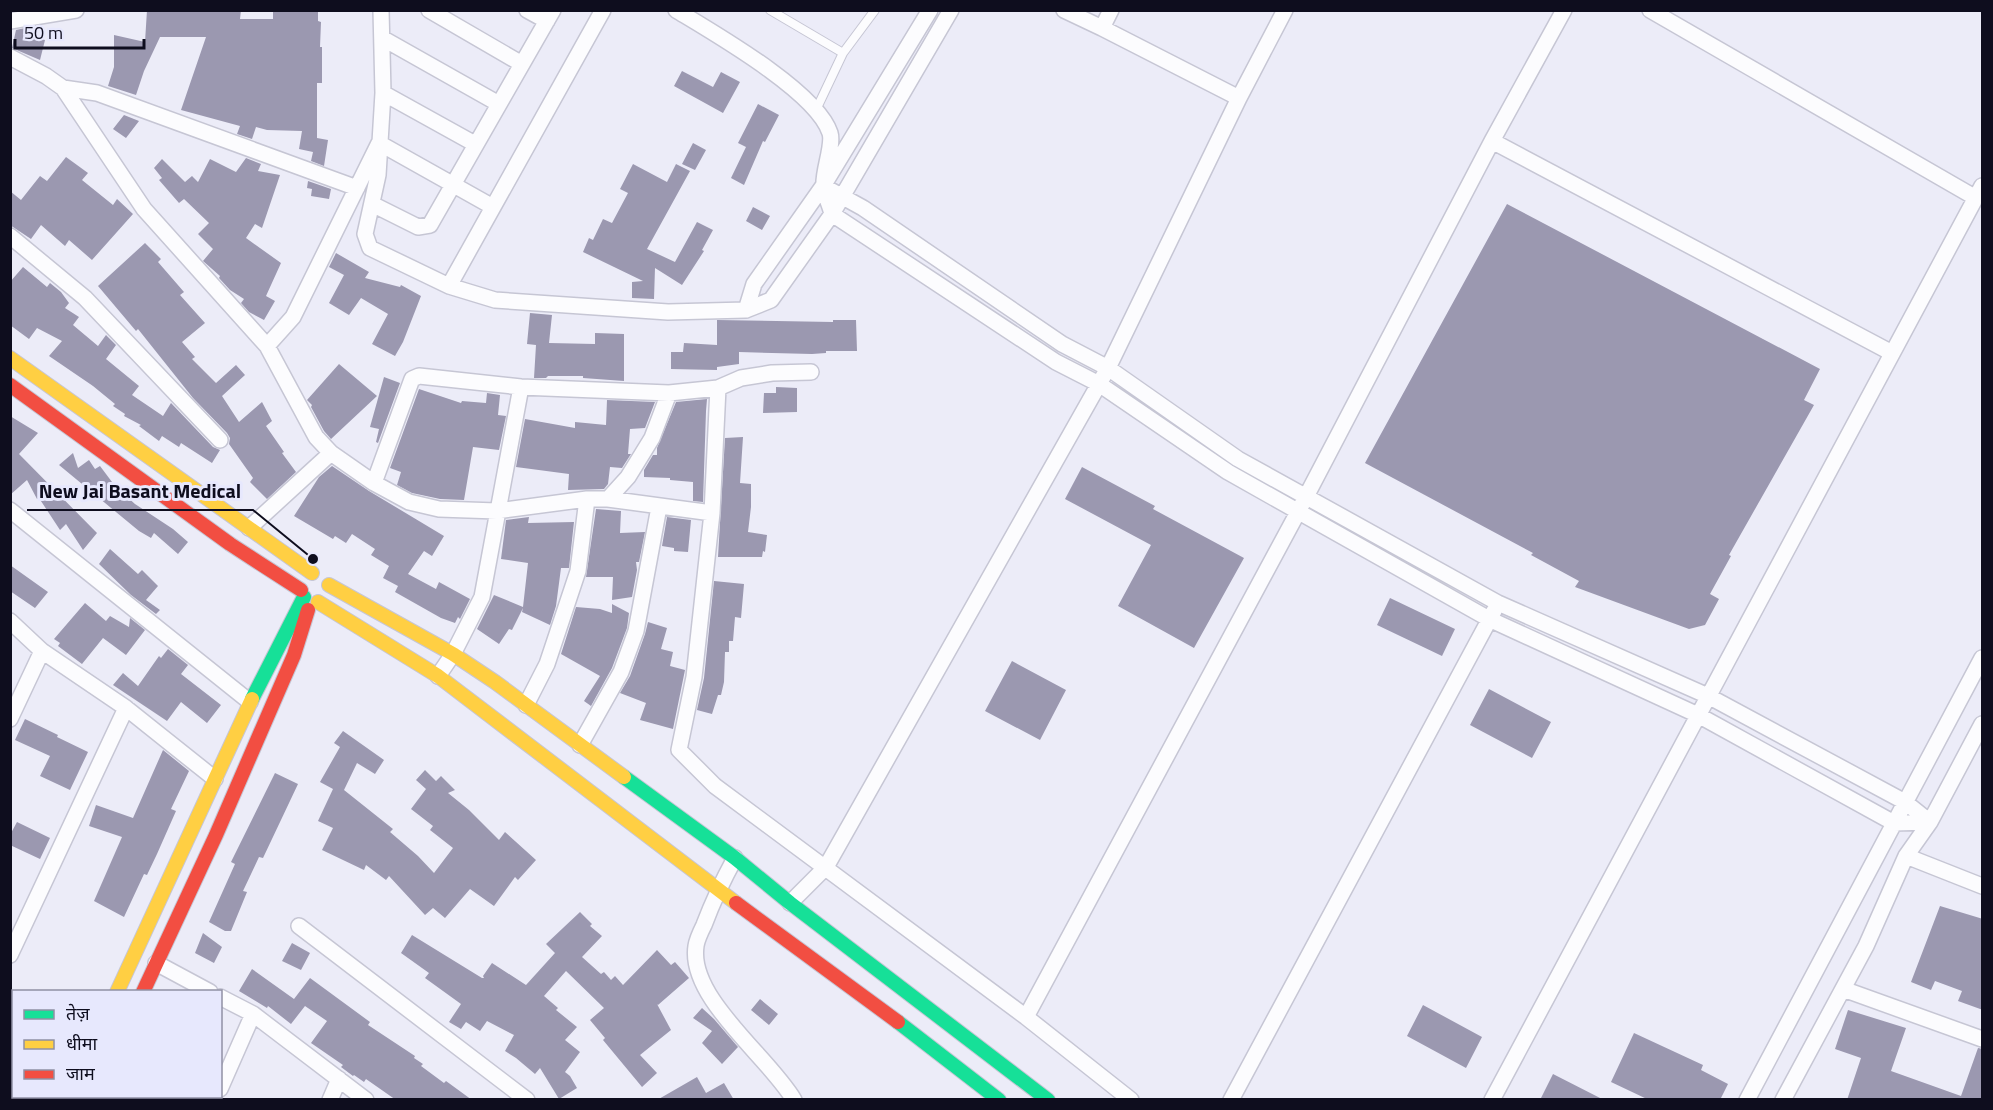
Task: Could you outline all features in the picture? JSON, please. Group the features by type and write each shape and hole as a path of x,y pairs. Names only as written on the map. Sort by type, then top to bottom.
{"main road":[{"path":"10,358 312,573 326,578 329,592 324,598 308,598"},
{"path":"10,385 308,598 438,676 999,1100"},
{"path":"144,990 216,835 289,666 308,598 301,583 306,576 312,573"},
{"path":"329,585 453,654 526,705 735,858 790,903 1048,1100"},
{"path":"118,990 250,702 308,598"}],"street":[{"path":"10,21 76,10"},
{"path":"381,10 383,93 378,175 365,234 370,248 449,286 495,300 668,312 746,309 771,300 832,214 951,10"},
{"path":"429,10 522,64"},
{"path":"372,204 418,227 430,225 550,16 527,10"},
{"path":"449,286 603,10"},
{"path":"676,10 725,39 793,87 816,110 831,134 823,186 832,214 1056,362 1099,384 1228,472 1489,620 1698,715 1894,823 1930,822"},
{"path":"746,309 754,284 823,186 930,10"},
{"path":"1064,10 1239,98"},
{"path":"1102,28 1111,10"},
{"path":"790,903 826,867 1108,368 1239,98 1285,10"},
{"path":"1026,1017 1298,512 1492,141 1564,10"},
{"path":"1492,1100 1979,192 1650,10"},
{"path":"382,38 498,104"},
{"path":"10,57 63,88 144,209 267,346 316,437 331,453 374,483 409,502 439,509 497,511 587,499 712,513"},
{"path":"63,88 97,93 357,188"},
{"path":"383,93 475,144"},
{"path":"1492,141 1892,353"},
{"path":"379,143 493,207"},
{"path":"267,346 293,317 379,143"},
{"path":"823,186 843,196 1062,344 1108,368 1238,459 1498,603 1708,696 1905,802 1930,822"},
{"path":"10,237 85,298 220,440"},
{"path":"374,483 412,379 419,376 521,387 669,393 718,388 741,378 772,373 811,372"},
{"path":"438,676 453,654 482,597 521,387"},
{"path":"718,388 712,513 694,677 679,750 715,786 1026,1017 1131,1100"},
{"path":"608,500 628,477 652,438 669,393"},
{"path":"249,528 331,453"},
{"path":"526,705 547,664 573,590 578,571 587,499"},
{"path":"580,745 621,672 636,631 658,507"},
{"path":"10,510 250,702"},
{"path":"1231,1100 1498,603"},
{"path":"10,621 42,651 126,708 214,779"},
{"path":"10,719 42,651"},
{"path":"1747,1100 1983,658"},
{"path":"10,955 126,708"},
{"path":"1782,1100 1866,946 1906,856 1930,822 1983,724"},
{"path":"1906,856 1983,886"},
{"path":"735,858 717,889 695,947 698,968 703,985 724,1016 755,1050 794,1100"},
{"path":"299,926 527,1100"},
{"path":"156,963 206,990"},
{"path":"1843,989 1983,1039"},
{"path":"222,998 253,1014 366,1100"},
{"path":"222,1084 253,1014"},
{"path":"330,1100 339,1079"}],"lane":[{"path":"770,10 843,53"},
{"path":"816,110 843,53 875,10"}],"building":[{"path":"147,10 241,10 240,19 273,19 273,10 318,10 318,21 321,22 322,83 317,83 317,138 328,140 324,166 311,161 313,152 299,149 302,131 267,130 256,127 252,139 237,134 240,126 181,110 206,37 160,37 136,95 108,86 114,67 114,35 145,42"},
{"path":"25,28 26,35 45,40 40,60 12,48 16,30"},
{"path":"682,71 713,87 721,72 740,82 723,113 674,86"},
{"path":"758,104 779,115 765,142 763,141 744,185 731,178 746,147 738,143"},
{"path":"124,115 139,121 126,138 113,129"},
{"path":"693,143 706,150 695,170 682,164"},
{"path":"66,157 88,173 82,180 113,205 117,199 133,214 92,260 69,240 65,246 41,225 31,239 10,225 10,191 21,200 40,176 47,181"},
{"path":"246,158 261,164 258,171 280,175 262,228 255,224 246,238 281,263 266,296 275,301 264,320 249,312 241,303 244,299 230,290 219,278 220,276 203,261 213,249 198,234 209,223 184,199 179,203 159,180 162,178 154,168 162,159 185,182 192,176 198,182 210,159 236,172"},
{"path":"633,164 667,182 676,164 690,171 647,249 675,262 697,222 713,230 702,250 704,251 682,285 655,268 654,299 632,298 632,282 643,281 583,252 589,238 593,240 603,219 612,223 628,193 620,189"},
{"path":"308,181 331,189 329,199 311,196 312,189 307,188"},
{"path":"1507,204 1820,369 1804,400 1814,405 1729,555 1731,556 1710,594 1719,599 1705,625 1689,629 1575,587 1579,581 1531,555 1533,553 1365,463"},
{"path":"753,207 770,216 762,230 746,221"},
{"path":"145,243 161,259 158,262 184,292 180,295 205,323 182,342 195,357 192,359 216,383 236,365 245,375 222,396 239,422 262,402 272,421 266,426 296,472 267,499 250,482 253,478 229,444 230,438 227,433 193,398 138,329 136,331 98,286"},
{"path":"336,253 369,272 365,278 400,287 401,285 421,296 395,356 372,344 388,314 361,298 349,315 329,303 344,275 329,267"},
{"path":"23,267 47,287 50,283 61,292 69,303 65,308 79,317 73,325 98,346 106,335 116,345 106,359 139,386 132,395 163,416 171,403 213,447 220,450 212,463 181,443 179,447 162,436 159,441 139,426 141,425 124,416 125,414 113,406 115,404 93,386 49,356 62,341 37,328 29,339 10,325 10,282"},
{"path":"530,313 552,315 549,343 595,344 595,333 624,334 624,381 583,378 583,376 534,378 536,345 527,344"},
{"path":"717,320 833,322 833,320 856,320 857,351 826,351 826,353 812,354 739,352 739,364 717,367 717,370 671,369 671,352 683,352 684,343 717,345"},
{"path":"339,364 377,396 331,439 307,400"},
{"path":"384,377 400,383 378,443 376,442 379,429 370,427"},
{"path":"776,387 797,388 797,412 763,413 764,393 776,393"},
{"path":"419,389 461,403 462,401 486,403 487,393 500,395 498,415 506,416 499,450 473,447 464,500 440,499 412,493 397,485 401,472 390,468"},
{"path":"707,399 703,502 693,501 693,482 644,477 644,470 653,455 657,455 657,448 676,402"},
{"path":"607,400 655,402 645,428 630,429 628,454 631,454 622,468 610,467 608,484 604,489 568,490 569,474 516,467 525,419 575,428 575,422 606,425"},
{"path":"10,416 38,433 19,454 97,533 83,550 66,524 60,530 39,498 37,499 27,480 10,495"},
{"path":"743,437 740,483 751,484 748,532 767,535 765,552 763,551 762,557 718,557 725,438"},
{"path":"73,453 78,468 89,460 95,469 100,466 115,486 135,504 173,529 188,542 178,554 154,533 151,538 139,531 59,465"},
{"path":"332,466 444,536 432,556 424,551 408,574 436,589 439,582 470,599 460,619 458,617 455,623 441,618 395,592 398,586 383,578 389,566 371,555 375,549 352,534 346,543 335,536 333,539 294,516 319,477"},
{"path":"1082,467 1155,506 1153,509 1244,558 1194,648 1118,606 1151,545 1065,499"},
{"path":"596,509 621,511 620,533 645,532 639,562 636,562 637,570 632,597 612,600 613,577 586,577"},
{"path":"529,517 528,523 574,522 569,568 561,568 556,606 550,625 522,612 523,608 512,630 509,629 499,644 477,629 494,595 523,607 528,563 501,559 506,520"},
{"path":"667,517 691,520 688,552 674,551 674,548 662,546"},
{"path":"110,549 138,574 142,570 158,586 146,600 160,610 156,614 131,595 99,564"},
{"path":"10,565 48,592 35,608 10,591"},
{"path":"714,581 744,584 741,618 735,617 733,641 729,641 729,652 725,652 721,695 718,695 712,714 697,710 704,678"},
{"path":"1390,598 1455,629 1442,656 1377,625"},
{"path":"85,603 106,621 110,616 129,627 130,618 145,630 126,655 103,638 82,664 58,646 60,643 54,639"},
{"path":"612,604 629,613 627,628 612,668 591,706 584,701 600,676 561,654 576,607 600,609 612,613"},
{"path":"648,622 667,628 661,649 673,652 670,666 685,670 673,729 640,720 646,703 620,693 630,676"},
{"path":"168,649 188,665 181,674 221,705 207,723 181,702 167,721 113,685 123,673 138,686 159,656 161,658"},
{"path":"1012,661 1066,690 1040,740 985,711"},
{"path":"1489,689 1551,722 1532,758 1470,725"},
{"path":"25,719 88,752 70,790 40,776 50,756 15,740"},
{"path":"343,731 384,760 375,774 357,763 344,790 393,829 390,832 434,873 453,848 430,830 433,826 411,809 426,789 416,780 425,770 436,781 441,776 455,790 448,793 499,840 505,832 536,860 518,880 515,877 494,906 470,889 445,918 433,908 425,915 389,876 386,880 366,865 364,870 322,850 333,828 318,821 333,789 320,782 340,747 334,743"},
{"path":"163,750 189,771 171,809 176,811 157,854 147,875 144,874 124,917 94,901 122,837 89,826 96,805 133,818"},
{"path":"275,773 298,784 263,858 259,857 243,891 247,892 231,931 225,931 209,922 235,864 231,862"},
{"path":"17,822 50,838 40,859 10,845 10,835"},
{"path":"1940,906 1983,919 1983,1010 1958,1001 1962,991 1935,981 1931,990 1911,982"},
{"path":"580,912 592,924 590,926 602,936 582,957 601,974 604,972 611,980 615,976 623,985 657,950 671,965 675,962 689,978 657,1004 671,1030 640,1055 657,1073 642,1087 603,1040 605,1038 590,1020 604,1008 566,971 544,996 558,1008 556,1010 577,1027 565,1040 580,1052 565,1072 577,1088 559,1099 540,1068 535,1074 505,1051 514,1035 487,1021 480,1031 466,1022 461,1029 449,1022 461,1004 425,978 429,973 401,953 412,935 482,978 492,963 526,985 555,953 546,944"},
{"path":"203,933 222,947 214,963 195,953"},
{"path":"292,943 310,953 301,970 282,961"},
{"path":"252,969 294,999 310,978 370,1022 368,1025 415,1056 414,1058 423,1064 421,1066 472,1100 396,1100 366,1079 364,1082 353,1076 341,1067 343,1065 311,1043 327,1021 305,1006 291,1024 268,1006 267,1008 239,991"},
{"path":"760,999 778,1014 769,1025 751,1010"},
{"path":"1423,1005 1482,1037 1466,1068 1407,1036"},
{"path":"702,1008 738,1047 722,1064 702,1043 712,1031 693,1018"},
{"path":"1848,1010 1906,1028 1891,1071 1961,1096 1978,1048 1983,1049 1983,1100 1847,1100 1861,1058 1835,1049"},
{"path":"1634,1033 1703,1065 1701,1070 1728,1084 1720,1100 1649,1100 1611,1082"},
{"path":"1553,1074 1604,1100 1540,1100"},
{"path":"697,1077 706,1093 724,1083 734,1100 657,1100"}],"traffic: fast":[{"path":"252,699 304,597"},
{"path":"624,777 735,858 790,903 1048,1100"},
{"path":"898,1022 999,1100"}],"traffic: slow":[{"path":"10,358 312,573"},
{"path":"329,585 453,654 624,777"},
{"path":"318,602 438,676 736,903"},
{"path":"118,990 252,699"}],"traffic: jam":[{"path":"10,385 230,544 301,590"},
{"path":"144,990 216,835 294,655 308,610"},
{"path":"736,903 898,1022"}],"place":[{"name":"New Jai Basant Medical","path":"313,559"}]}
